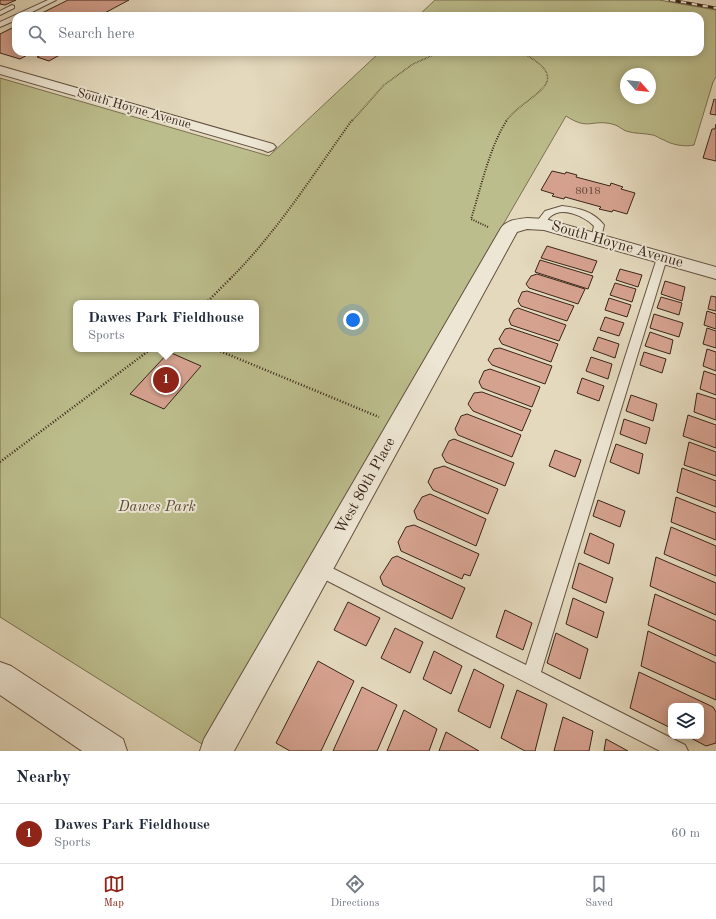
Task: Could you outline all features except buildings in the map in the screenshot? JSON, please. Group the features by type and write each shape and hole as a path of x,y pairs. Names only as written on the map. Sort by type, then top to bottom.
{"street":[{"name":"South Hoyne Avenue","path":"2,72 268,147"},
{"name":"South Hoyne Avenue","path":"528,224 596,240 716,272"},
{"name":"West 80th Place","path":"216,751 510,228 528,224"},
{"path":"0,677 111,751"}],"lane":[{"path":"28,12 53,0"},
{"path":"0,13 12,7"},
{"path":"0,25 12,19"},
{"path":"531,677 662,258"},
{"path":"319,569 679,751"}],"path":[{"path":"209,300 249,260 275,229 354,118 384,85 413,64 431,56"},
{"path":"489,227 471,219 488,164 507,120 543,87 548,78 546,71 541,64 528,56"},
{"path":"0,462 147,352"},
{"path":"222,352 385,419"}],"green space":[{"name":"Dawes Park","path":"435,0 659,0 716,10 716,77 713,82 694,145 687,146 667,142 653,135 626,131 612,124 580,123 566,116 202,744 0,617 0,78 269,156 376,56 704,56 704,12 422,12"}],"railway":[{"path":"670,0 716,8"}],"place":[{"name":"Dawes Park Fieldhouse","path":"166,380"}]}
